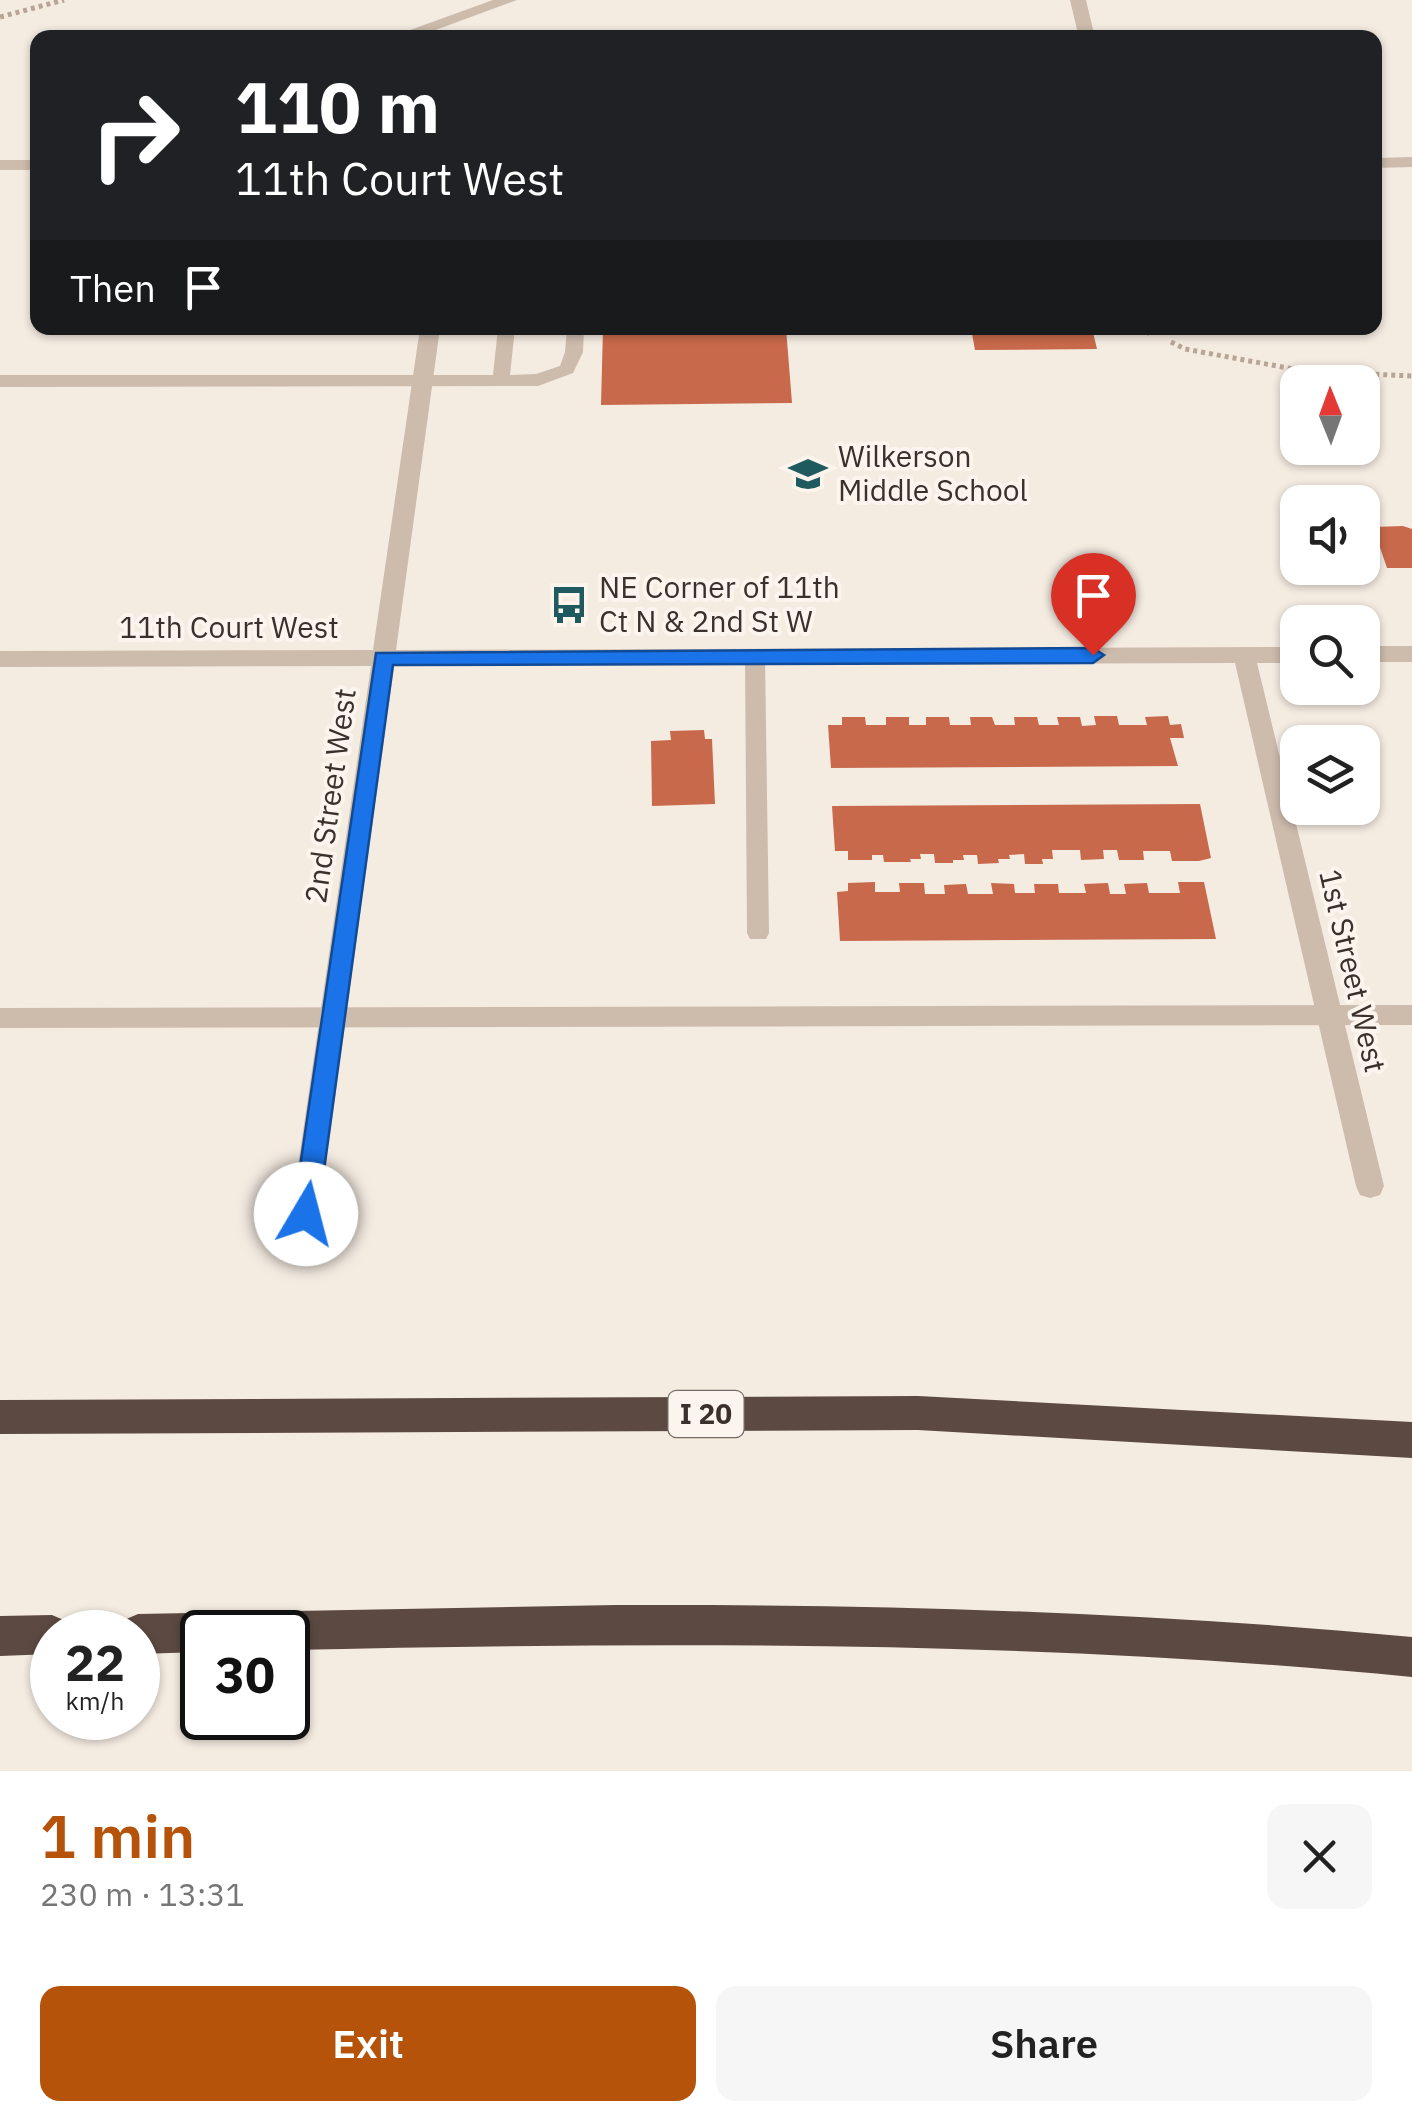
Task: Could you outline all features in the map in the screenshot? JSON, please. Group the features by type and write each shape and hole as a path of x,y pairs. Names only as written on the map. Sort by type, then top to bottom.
{"highway":[{"name":"I 20","path":"0,1418 918,1413 1412,1440"},
{"path":"160,1634 827,1622 1288,1642 1412,1657"},
{"path":"0,1636 30,1635"}],"street":[{"path":"420,30 509,0"},
{"path":"1078,0 1085,30"},
{"path":"1382,162 1412,162"},
{"name":"2nd Street West","path":"306,1214 429,335"},
{"path":"1380,654 1412,654"},
{"name":"1st Street West","path":"1244,655 1370,1186"},
{"name":"11th Court West","path":"0,659 1280,655"}],"lane":[{"path":"501,380 505,335"},
{"path":"0,381 538,380 568,369 575,335"},
{"path":"755,656 758,934"},
{"path":"0,1018 1412,1015"}],"path":[{"path":"0,16 64,0"},
{"path":"1160,335 1185,349 1304,371 1412,376"}],"building":[{"path":"603,335 787,335 792,403 601,405"},
{"path":"972,335 1094,335 1097,349 975,350"},
{"path":"1380,527 1412,529 1412,568 1387,568 1380,548"},
{"path":"1094,716 1117,716 1119,725 1147,725 1145,717 1168,716 1170,725 1181,724 1184,738 1170,738 1178,766 831,768 828,725 842,725 842,717 865,717 866,725 886,725 886,717 909,717 909,725 926,725 926,717 949,717 950,725 971,725 970,717 992,717 995,725 1015,725 1014,717 1037,717 1039,725 1059,725 1057,717 1080,717 1082,726 1096,725"},
{"path":"704,730 705,739 712,739 715,804 652,806 651,741 671,740 670,731"},
{"path":"1200,804 1211,858 1199,861 1172,861 1170,851 1143,851 1144,860 1119,860 1117,850 1103,850 1104,859 1081,860 1080,850 1052,850 1053,859 1042,859 1043,864 1025,864 1024,854 1009,855 1010,859 998,859 999,863 978,864 977,855 963,855 964,860 935,863 934,854 920,854 921,859 910,859 911,862 884,862 883,855 872,855 872,860 848,860 848,851 835,851 832,806"},
{"path":"875,882 875,892 900,892 899,883 924,883 925,894 945,894 944,885 966,884 968,894 993,894 991,883 1014,884 1015,893 1035,893 1034,884 1058,884 1059,893 1086,893 1084,884 1108,883 1110,894 1126,894 1124,884 1147,883 1149,893 1180,893 1178,882 1204,882 1216,939 840,941 837,892 848,891 848,883"}],"place":[{"name":"Wilkerson Middle School","path":"808,474"},
{"name":"NE Corner of 11th Ct N & 2nd St W","path":"569,605"}],"route":[{"path":"306,1214 384,658 1093,655"}]}
